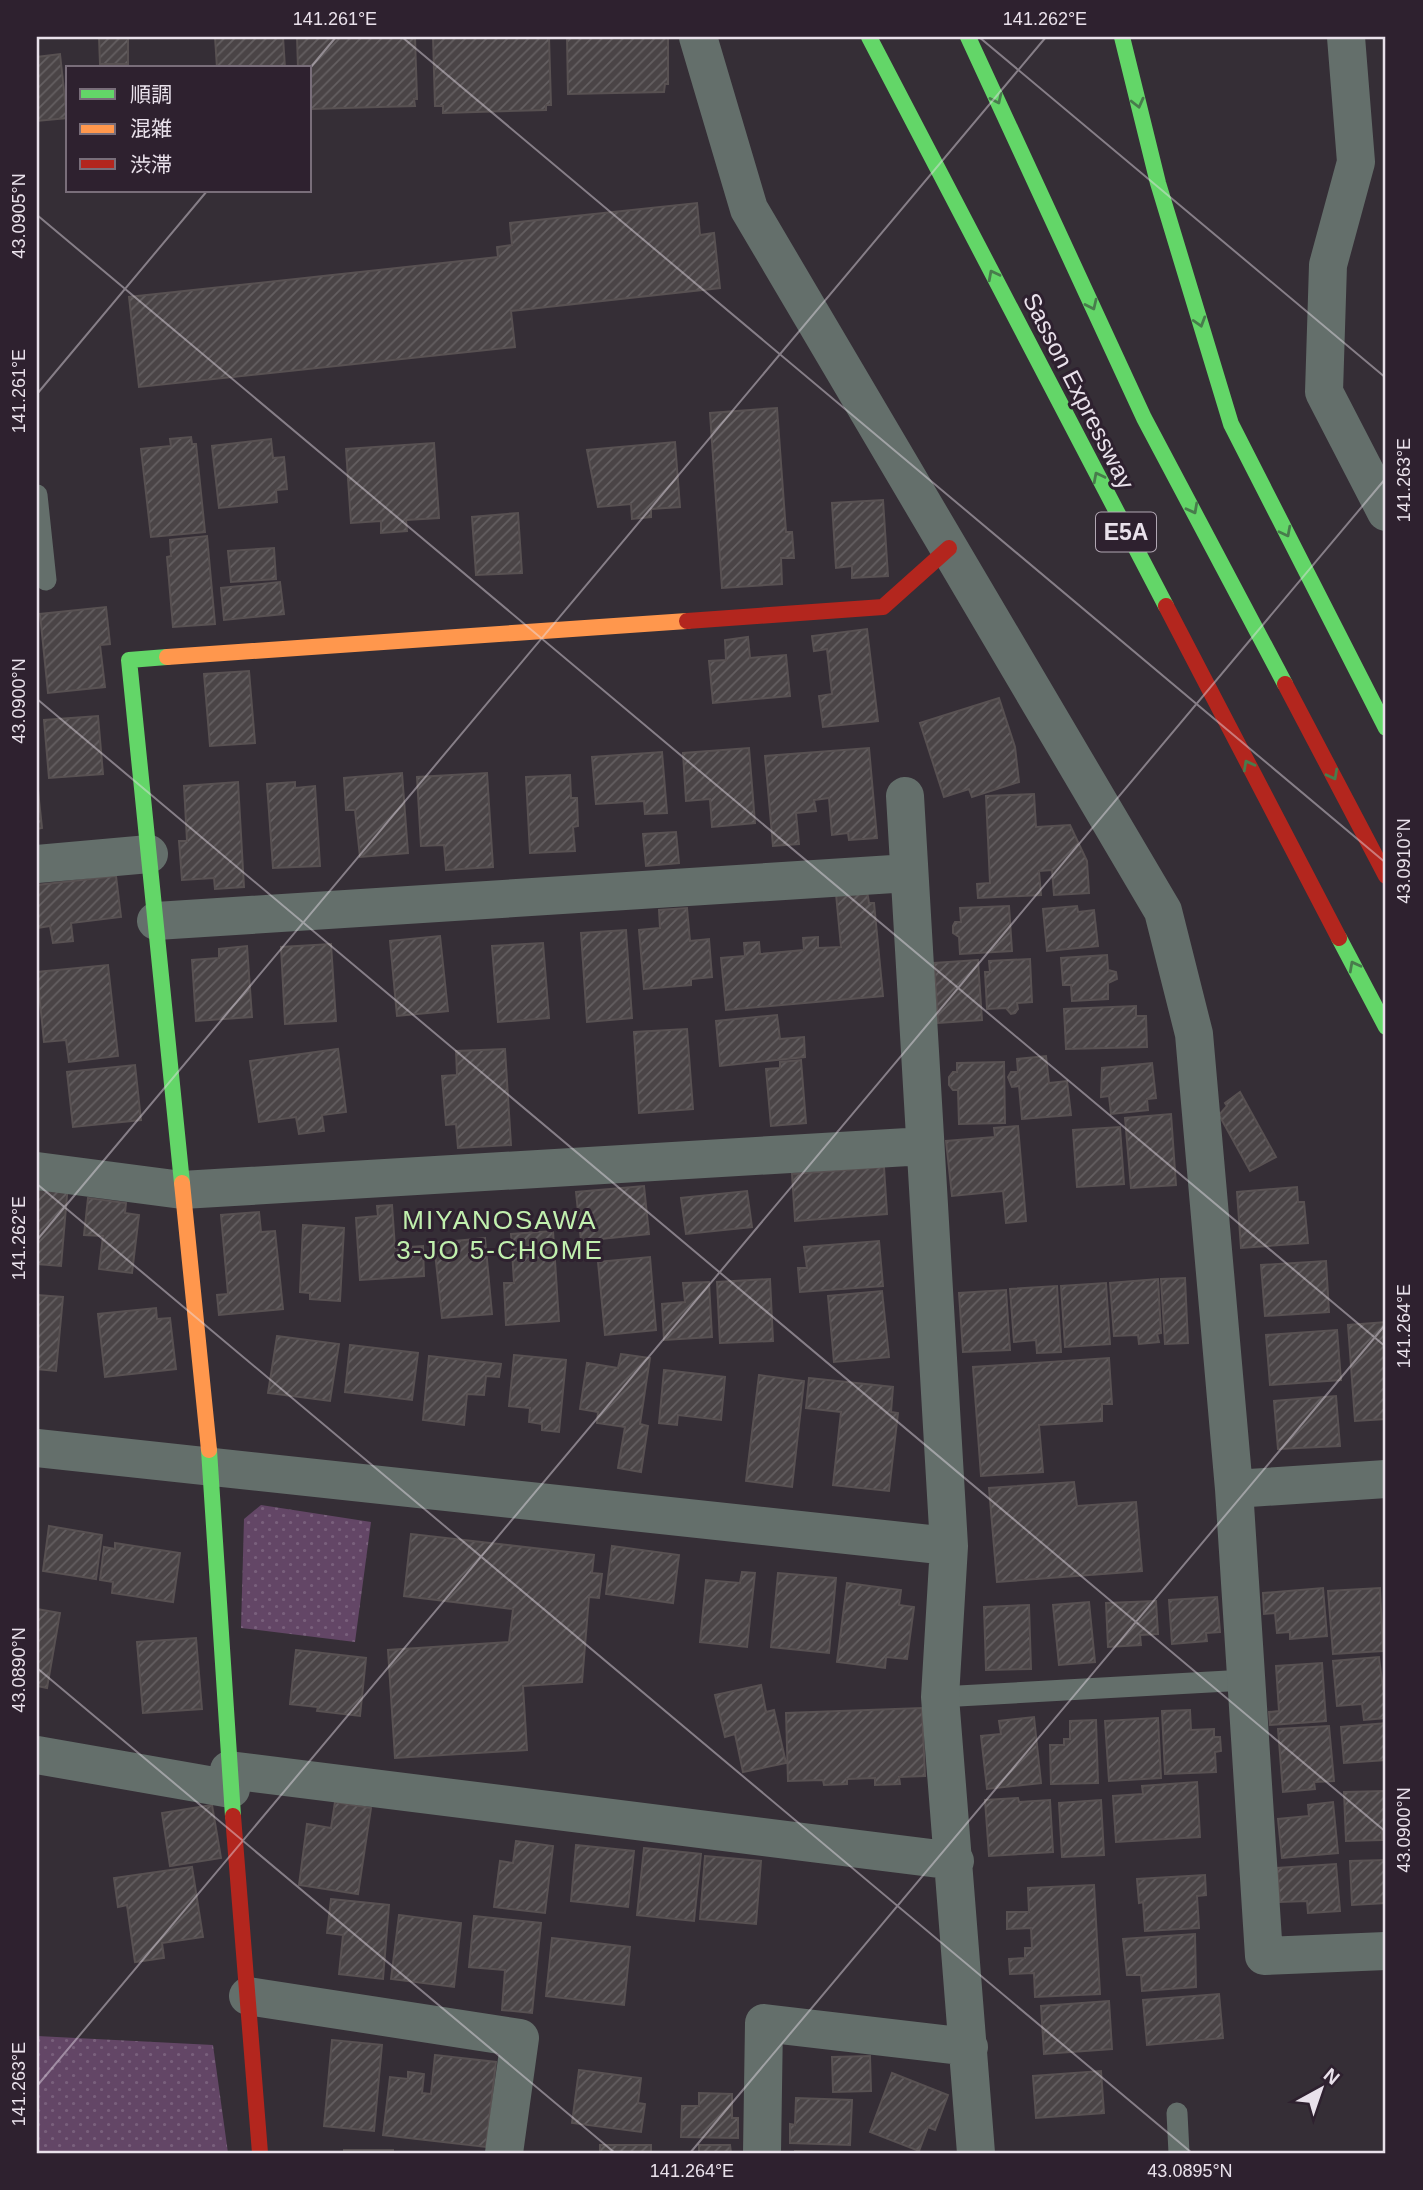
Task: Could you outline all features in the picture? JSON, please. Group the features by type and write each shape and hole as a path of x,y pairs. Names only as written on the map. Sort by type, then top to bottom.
{"main road":[{"name":"Sasson Expressway","path":"869,37 1386,1027"},
{"name":"Sasson Expressway","path":"968,37 1144,418 1386,876"},
{"path":"1122,37 1157,183 1231,424 1386,728"},
{"path":"260,2153 230,1779 211,1467 129,660 883,607 949,548"}],"street":[{"path":"698,37 750,209 1163,911 1194,1034 1234,1489 1264,1956 1386,1951"},
{"path":"1346,37 1356,162 1328,265 1324,392 1386,512"},
{"path":"905,796 949,1546 940,1697 976,2153"},
{"path":"37,864 149,854"},
{"path":"156,921 909,873"},
{"path":"37,1171 182,1190 925,1146"},
{"path":"37,1448 949,1546"},
{"path":"1234,1489 1386,1479"},
{"path":"37,1755 955,1861"},
{"path":"248,1996 520,2038 505,2153"},
{"path":"762,2153 764,2023 969,2047"}],"lane":[{"path":"37,495 46,580"},
{"path":"940,1697 1246,1680"},
{"path":"1177,2113 1179,2153"}],"shaded area":[{"path":"261,1505 371,1522 355,1642 241,1628 244,1519"},
{"path":"37,2036 213,2045 228,2153 37,2153"}],"building":[{"path":"99,37 128,37 128,64 100,64"},
{"path":"215,37 283,37 285,66 217,66"},
{"path":"297,37 415,37 415,106 312,109 312,66 298,66"},
{"path":"433,37 549,37 551,105 546,105 546,110 443,113 443,106 435,106"},
{"path":"567,37 668,37 668,84 665,84 664,92 568,94"},
{"path":"60,54 66,118 37,121 37,57"},
{"path":"697,203 700,235 714,233 720,288 511,311 515,347 139,387 129,297 498,257 497,247 512,245 510,223"},
{"path":"777,408 786,532 792,532 794,558 781,558 782,584 722,588 710,413"},
{"path":"191,437 192,444 196,444 205,532 151,537 141,449 171,446 170,439"},
{"path":"271,439 273,458 284,457 287,489 276,490 277,502 219,508 212,446"},
{"path":"675,442 680,507 651,509 651,517 632,519 631,504 598,507 587,450"},
{"path":"434,443 439,518 406,520 407,531 381,533 381,521 351,523 346,449"},
{"path":"883,500 888,576 852,578 852,566 836,568 832,503"},
{"path":"518,513 522,573 476,575 472,517"},
{"path":"207,536 215,624 173,627 167,557 171,556 170,540"},
{"path":"274,548 276,579 231,582 228,551"},
{"path":"280,582 284,614 224,620 221,588"},
{"path":"106,607 110,644 100,645 105,687 48,693 40,614"},
{"path":"867,629 878,721 823,727 819,696 832,694 827,649 814,651 812,636"},
{"path":"748,637 750,658 786,655 790,696 713,703 709,661 726,660 725,640"},
{"path":"249,671 255,743 210,746 204,674"},
{"path":"999,698 1015,747 1019,782 972,797 969,789 944,797 920,723"},
{"path":"98,716 103,774 49,778 44,720"},
{"path":"749,748 755,823 712,827 710,799 686,801 683,753"},
{"path":"869,748 877,838 849,840 848,833 832,835 829,798 814,800 816,811 796,813 799,844 773,846 765,756"},
{"path":"662,752 667,813 645,814 644,801 596,804 592,757"},
{"path":"402,773 408,853 360,857 355,810 346,810 344,778"},
{"path":"487,773 493,867 446,870 444,845 421,846 417,777"},
{"path":"570,775 571,798 577,798 578,826 573,827 575,851 530,853 526,777"},
{"path":"37,781 42,828 37,829"},
{"path":"238,782 244,887 215,889 214,878 182,880 179,841 187,841 184,786"},
{"path":"295,782 295,788 315,786 320,866 273,868 267,784"},
{"path":"1034,794 1036,827 1070,825 1087,861 1089,893 1054,895 1052,870 1039,871 1041,895 978,898 977,884 990,883 986,796"},
{"path":"676,832 679,863 646,866 643,834"},
{"path":"116,876 121,917 71,923 73,941 53,943 50,926 37,928 37,885"},
{"path":"867,891 869,903 874,903 883,996 726,1010 721,958 745,956 744,943 759,942 760,954 804,950 803,938 818,937 818,948 841,947 836,894"},
{"path":"1009,906 1012,951 960,954 959,937 953,933 953,926 955,922 961,922 960,908"},
{"path":"1077,906 1078,912 1094,910 1098,946 1047,951 1043,909"},
{"path":"687,908 690,941 709,939 712,977 691,979 691,985 644,989 639,930 660,928 659,910"},
{"path":"626,930 632,1018 587,1022 581,933"},
{"path":"440,936 448,1011 397,1016 390,941"},
{"path":"543,943 549,1018 498,1022 492,946"},
{"path":"331,944 336,1021 285,1024 281,947"},
{"path":"247,946 252,1017 196,1021 192,960 219,958 219,949"},
{"path":"1107,955 1108,970 1116,972 1117,979 1108,983 1108,999 1072,1001 1071,985 1063,985 1061,958"},
{"path":"1030,959 1032,1002 1017,1003 1018,1009 1011,1014 1006,1008 987,1009 985,972 990,972 989,961"},
{"path":"978,960 982,1020 938,1023 934,963"},
{"path":"108,965 118,1056 69,1062 66,1040 44,1042 37,972"},
{"path":"1136,1006 1136,1016 1146,1016 1147,1047 1066,1049 1064,1009"},
{"path":"777,1015 780,1039 804,1037 805,1057 720,1066 716,1021"},
{"path":"687,1029 693,1109 639,1113 634,1032"},
{"path":"338,1049 346,1112 322,1115 324,1131 299,1134 296,1117 259,1122 250,1061"},
{"path":"505,1049 511,1145 458,1148 456,1124 446,1125 442,1076 457,1075 456,1051"},
{"path":"1046,1056 1049,1083 1067,1081 1071,1115 1022,1119 1019,1086 1012,1087 1008,1077 1011,1072 1018,1072 1017,1059"},
{"path":"801,1060 806,1123 771,1126 766,1069 780,1068 780,1062"},
{"path":"1004,1062 1005,1123 959,1124 958,1090 953,1090 949,1085 949,1077 953,1072 957,1072 957,1063"},
{"path":"1152,1063 1156,1098 1147,1099 1148,1110 1111,1114 1109,1096 1101,1097 1102,1068"},
{"path":"135,1065 141,1120 73,1127 67,1072"},
{"path":"1240,1092 1276,1157 1250,1171 1219,1115 1227,1106 1225,1103"},
{"path":"1171,1114 1176,1185 1131,1188 1125,1118"},
{"path":"1018,1126 1026,1221 1006,1223 1003,1191 952,1196 946,1141 995,1137 994,1128"},
{"path":"1120,1127 1124,1184 1077,1187 1073,1130"},
{"path":"884,1167 887,1214 795,1221 792,1174"},
{"path":"40,1182 68,1184 61,1266 37,1264 37,1194"},
{"path":"644,1186 649,1234 581,1241 576,1192"},
{"path":"1297,1187 1298,1202 1304,1202 1308,1243 1241,1248 1237,1192"},
{"path":"747,1191 752,1227 686,1234 681,1198"},
{"path":"88,1198 126,1203 125,1213 139,1215 132,1273 99,1269 103,1236 84,1235"},
{"path":"392,1205 395,1248 423,1246 424,1276 360,1280 356,1218 378,1216 377,1206"},
{"path":"259,1212 261,1232 275,1231 283,1309 219,1315 217,1295 228,1294 221,1215"},
{"path":"303,1225 344,1228 340,1301 310,1299 310,1293 300,1292"},
{"path":"553,1231 559,1321 506,1325 504,1283 514,1283 511,1234"},
{"path":"485,1238 492,1314 442,1318 434,1243"},
{"path":"879,1241 883,1286 800,1292 798,1268 807,1268 804,1247"},
{"path":"650,1257 656,1330 605,1335 598,1262"},
{"path":"1326,1261 1329,1312 1265,1316 1261,1265"},
{"path":"1185,1278 1188,1343 1165,1344 1161,1279"},
{"path":"770,1279 773,1341 720,1343 717,1282"},
{"path":"1158,1279 1161,1333 1157,1334 1159,1342 1139,1344 1138,1335 1114,1336 1110,1283"},
{"path":"709,1282 712,1337 664,1340 662,1304 685,1302 683,1283"},
{"path":"1106,1283 1110,1344 1065,1347 1061,1286"},
{"path":"1057,1286 1061,1352 1037,1353 1036,1340 1014,1342 1010,1289"},
{"path":"1006,1290 1010,1350 963,1352 959,1293"},
{"path":"882,1291 889,1357 834,1362 828,1296"},
{"path":"37,1295 63,1297 56,1371 37,1369"},
{"path":"156,1308 157,1319 170,1318 176,1369 105,1377 98,1314"},
{"path":"1386,1322 1386,1419 1355,1421 1348,1325"},
{"path":"1337,1330 1341,1380 1270,1385 1266,1335"},
{"path":"277,1336 339,1344 330,1401 268,1393"},
{"path":"350,1345 418,1353 412,1400 345,1392"},
{"path":"621,1354 650,1358 640,1424 648,1426 641,1472 618,1468 625,1427 597,1423 598,1412 580,1409 587,1363 618,1368"},
{"path":"514,1355 566,1360 559,1432 542,1430 542,1424 529,1422 530,1408 509,1406"},
{"path":"429,1356 501,1364 499,1377 486,1376 484,1395 467,1394 464,1425 423,1420"},
{"path":"1109,1358 1112,1404 1102,1404 1102,1421 1039,1425 1043,1472 981,1476 973,1367"},
{"path":"664,1370 725,1377 721,1420 678,1415 677,1425 659,1423"},
{"path":"759,1375 804,1381 792,1487 746,1481"},
{"path":"809,1378 893,1387 891,1412 898,1413 889,1491 833,1485 841,1412 806,1408"},
{"path":"1336,1396 1340,1446 1278,1449 1274,1401"},
{"path":"1074,1482 1077,1506 1136,1502 1142,1571 997,1582 989,1488"},
{"path":"49,1526 102,1535 96,1579 43,1571"},
{"path":"411,1534 594,1555 592,1573 602,1574 599,1598 589,1597 582,1682 523,1686 527,1750 395,1758 388,1650 509,1642 513,1609 404,1596"},
{"path":"115,1543 180,1553 173,1602 112,1593 113,1582 100,1580 104,1547 115,1549"},
{"path":"612,1546 679,1555 673,1603 606,1594"},
{"path":"742,1572 755,1573 747,1647 700,1642 706,1580 740,1583"},
{"path":"778,1573 836,1578 829,1653 771,1647"},
{"path":"847,1583 901,1590 899,1605 914,1607 907,1659 886,1657 885,1668 837,1662"},
{"path":"1323,1588 1327,1636 1290,1639 1290,1632 1277,1633 1275,1613 1264,1614 1263,1593"},
{"path":"1380,1588 1383,1651 1333,1654 1328,1591"},
{"path":"1217,1597 1220,1632 1206,1633 1207,1641 1172,1644 1169,1600"},
{"path":"1156,1601 1158,1634 1140,1635 1141,1645 1108,1647 1106,1603"},
{"path":"1089,1602 1095,1662 1059,1665 1053,1605"},
{"path":"1029,1605 1031,1669 986,1670 984,1607"},
{"path":"37,1609 60,1613 47,1688 37,1686"},
{"path":"196,1638 202,1709 143,1713 137,1642"},
{"path":"296,1650 366,1658 360,1716 317,1711 318,1707 290,1704"},
{"path":"1379,1657 1383,1689 1386,1688 1386,1718 1364,1720 1362,1704 1337,1706 1333,1661"},
{"path":"1322,1663 1326,1721 1270,1725 1269,1712 1279,1711 1276,1666"},
{"path":"761,1685 766,1712 774,1710 786,1763 743,1772 735,1734 725,1737 715,1695"},
{"path":"922,1708 925,1776 899,1777 900,1784 875,1785 875,1778 847,1779 847,1784 824,1785 823,1780 788,1781 786,1713"},
{"path":"1190,1710 1191,1730 1214,1729 1214,1737 1220,1737 1221,1751 1215,1752 1216,1772 1165,1774 1162,1711"},
{"path":"1034,1717 1041,1783 987,1789 981,1736 1001,1734 999,1721"},
{"path":"1158,1718 1161,1778 1109,1781 1105,1721"},
{"path":"1096,1720 1098,1783 1051,1784 1050,1745 1064,1745 1064,1739 1070,1739 1070,1721"},
{"path":"1386,1723 1386,1760 1344,1763 1341,1727"},
{"path":"1329,1726 1334,1781 1314,1782 1315,1789 1283,1792 1278,1729"},
{"path":"1197,1782 1200,1837 1116,1842 1113,1796 1143,1794 1142,1786"},
{"path":"1386,1791 1386,1831 1382,1831 1382,1840 1346,1841 1344,1792"},
{"path":"1018,1798 1019,1802 1050,1800 1053,1852 989,1856 985,1800"},
{"path":"1101,1800 1104,1855 1062,1857 1059,1803"},
{"path":"335,1802 371,1808 358,1894 299,1885 307,1824 331,1828"},
{"path":"1333,1802 1338,1853 1282,1858 1278,1819 1309,1816 1308,1805"},
{"path":"212,1805 221,1858 170,1866 162,1813"},
{"path":"516,1841 553,1846 545,1913 494,1907 500,1861 513,1863"},
{"path":"576,1845 634,1851 628,1907 571,1901"},
{"path":"644,1848 701,1854 694,1921 637,1915"},
{"path":"705,1856 761,1861 756,1924 700,1919"},
{"path":"1386,1860 1386,1903 1352,1905 1350,1861"},
{"path":"1336,1864 1340,1911 1308,1913 1307,1901 1280,1902 1277,1868"},
{"path":"192,1867 203,1937 162,1943 164,1958 135,1962 127,1905 118,1907 114,1878"},
{"path":"1205,1875 1206,1895 1197,1896 1199,1928 1145,1931 1143,1902 1139,1903 1137,1879"},
{"path":"1094,1885 1100,1994 1035,1997 1034,1973 1010,1974 1009,1959 1025,1958 1025,1948 1032,1948 1031,1928 1007,1929 1007,1912 1029,1912 1028,1888"},
{"path":"331,1899 389,1905 383,1979 339,1974 343,1935 327,1933"},
{"path":"399,1915 461,1923 454,1987 391,1979"},
{"path":"474,1916 541,1923 532,2013 502,2010 505,1970 469,1967"},
{"path":"1195,1934 1196,1987 1142,1991 1141,1975 1127,1975 1123,1939"},
{"path":"552,1938 630,1947 624,2005 546,1996"},
{"path":"1219,1994 1223,2038 1147,2045 1143,2000"},
{"path":"1109,2001 1112,2049 1044,2054 1041,2006"},
{"path":"332,2040 382,2045 374,2131 324,2126"},
{"path":"435,2055 496,2062 486,2147 383,2135 390,2077 408,2079 408,2072 424,2074 422,2093 431,2094"},
{"path":"870,2056 871,2091 833,2092 832,2057"},
{"path":"579,2070 641,2078 638,2103 645,2104 641,2132 572,2123"},
{"path":"1101,2071 1104,2113 1036,2118 1033,2076"},
{"path":"892,2073 948,2095 935,2130 928,2127 919,2151 870,2132"},
{"path":"699,2093 732,2094 732,2118 738,2118 738,2138 681,2137 682,2106 699,2106"},
{"path":"796,2098 852,2100 850,2145 790,2143 790,2124 795,2125"},
{"path":"600,2145 651,2145 651,2153 600,2153"},
{"path":"699,2145 730,2145 731,2153 699,2153"},
{"path":"344,2150 393,2150 393,2153 344,2153"},
{"path":"847,2152 847,2153 795,2153"}],"traffic: fast":[{"path":"869,37 1166,606"},
{"path":"968,37 1144,418 1285,684"},
{"path":"1122,37 1158,183 1231,424 1386,728"},
{"path":"167,657 129,660 182,1183"},
{"path":"1339,938 1386,1027"},
{"path":"209,1450 233,1816"}],"traffic: slow":[{"path":"167,657 687,621"},
{"path":"182,1183 209,1450"}],"traffic: jam":[{"path":"687,621 883,607 949,548"},
{"path":"1166,606 1339,938"},
{"path":"1285,684 1386,876"},
{"path":"233,1816 260,2153"}],"district":[{"name":"MIYANOSAWA 3-JO 5-CHOME","path":"500,1235"}]}
